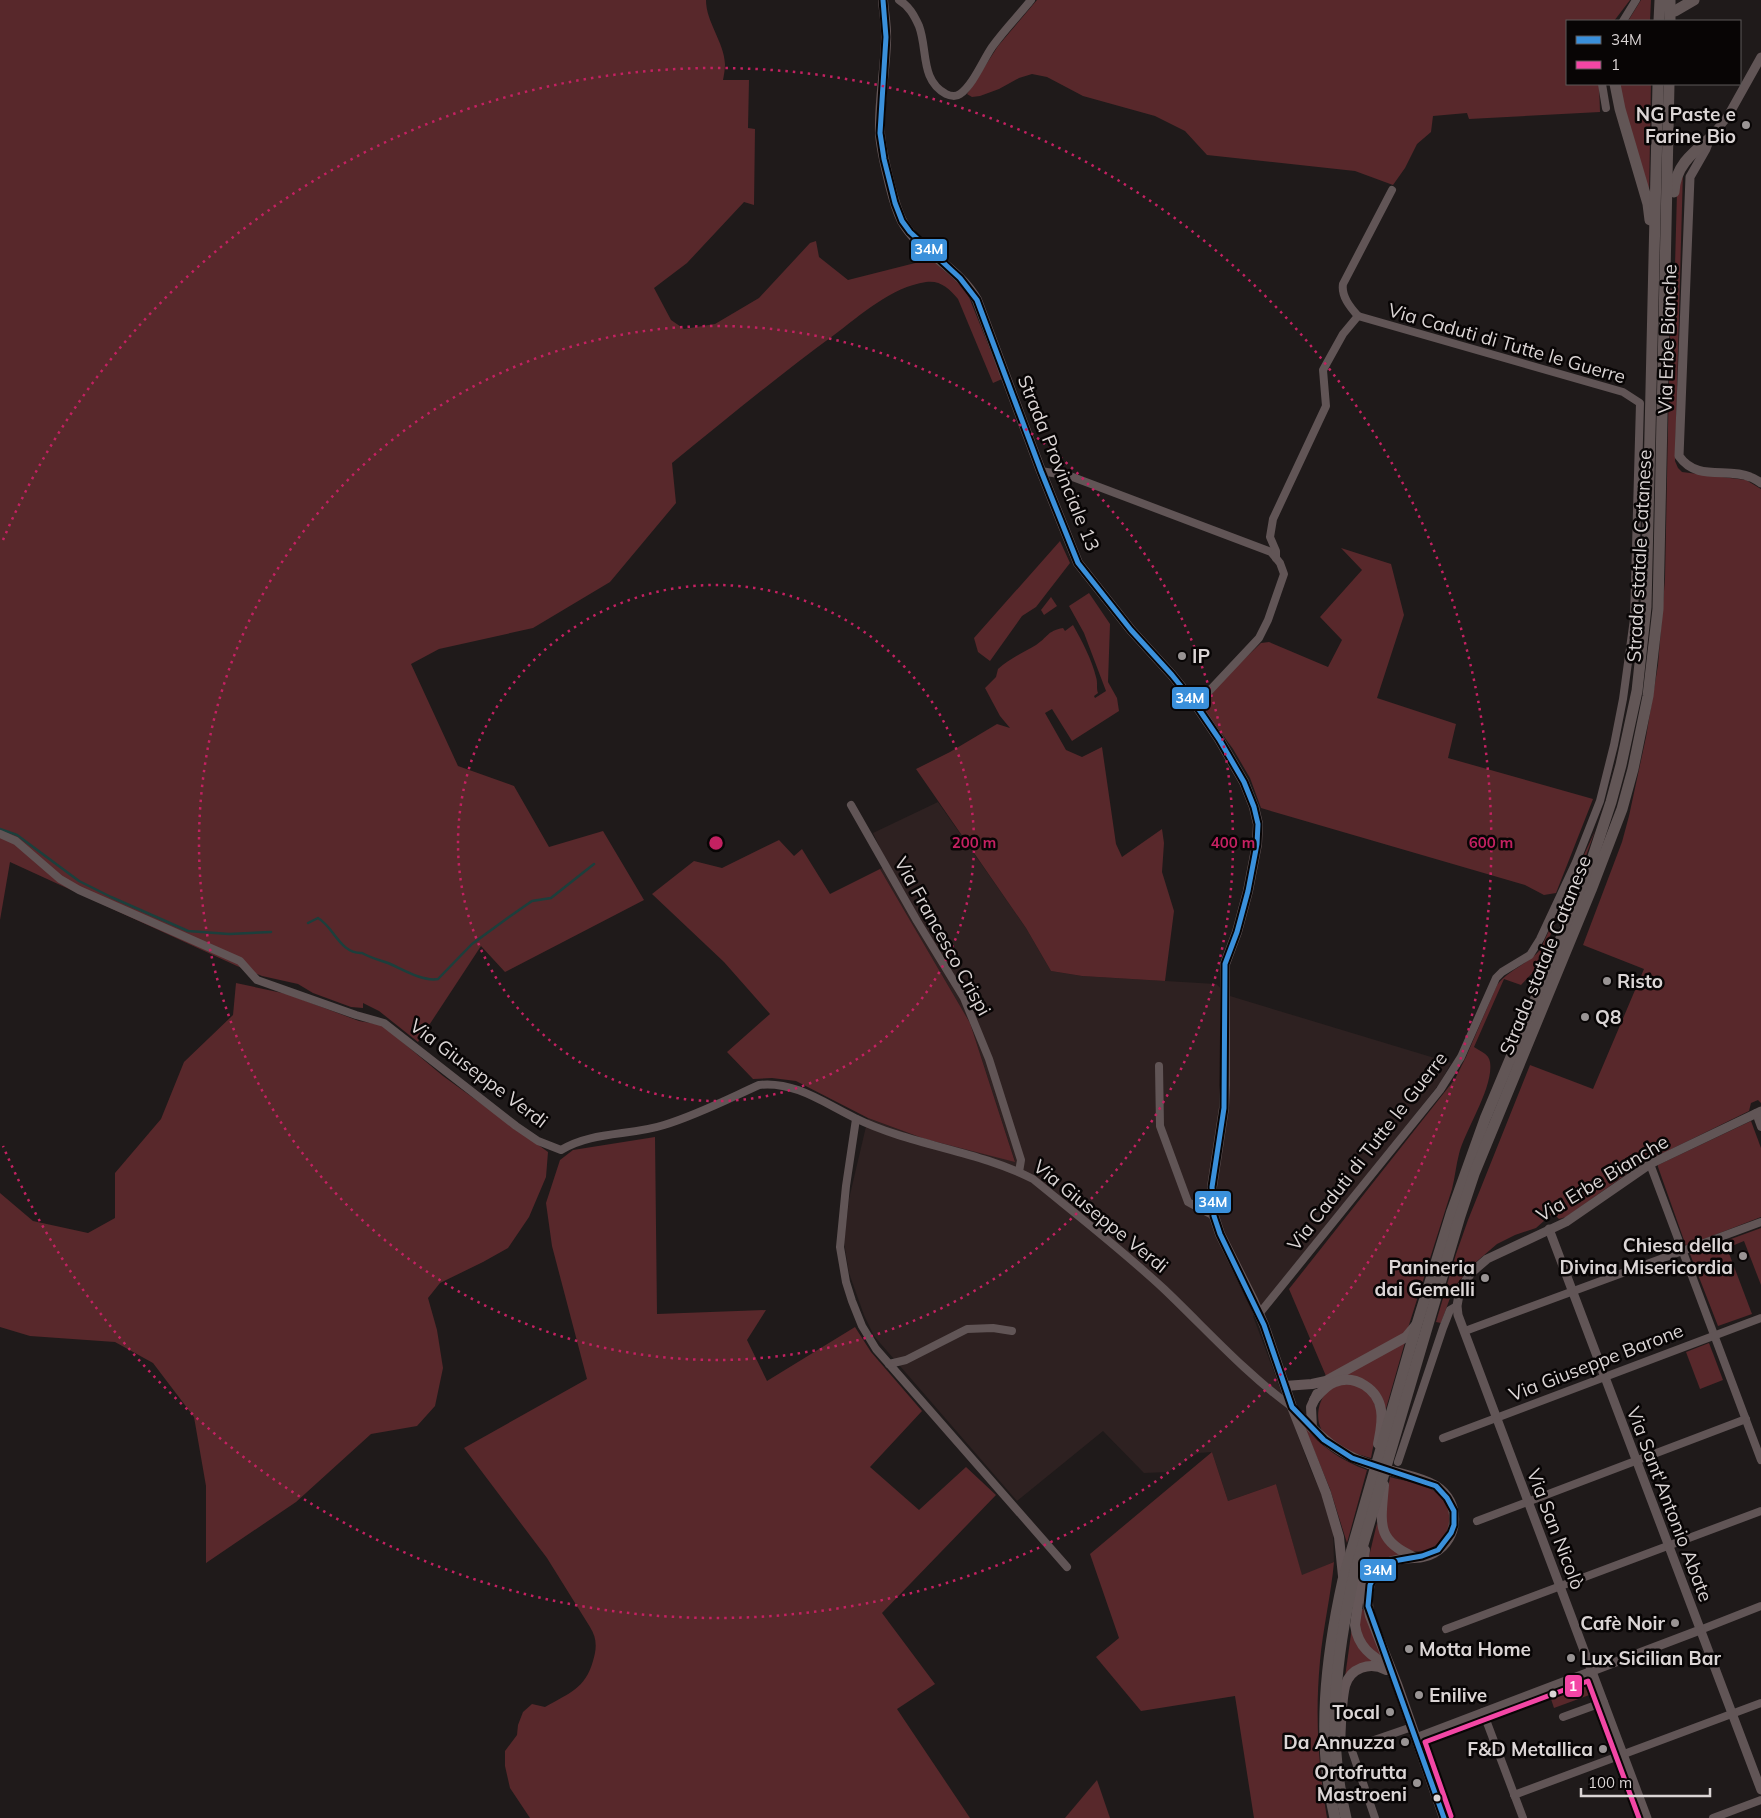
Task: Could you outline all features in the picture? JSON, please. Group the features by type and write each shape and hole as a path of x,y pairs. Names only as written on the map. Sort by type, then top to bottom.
{"main road":[{"name":"Strada Provinciale 13","path":"883,0 886,40 880,135 896,208 903,222 912,233 958,274 974,294 1040,471 1078,563 1131,630 1172,675 1196,705 1219,739 1244,782 1254,807 1258,824 1257,844 1248,891 1237,932 1225,964 1224,1108 1212,1187 1214,1216 1220,1234 1259,1314 1292,1408 1326,1493 1339,1537 1343,1580"},
{"path":"1659,20 1660,0"},
{"path":"1670,0 1672,16 1694,0"},
{"path":"1615,85 1620,109 1648,204 1655,278"},
{"name":"Strada statale Catanese","path":"1346,1818 1337,1766 1335,1716 1337,1665 1352,1584 1367,1535 1380,1468 1417,1324 1465,1172 1485,1119 1585,881 1611,802 1637,691 1646,608 1658,85"},
{"name":"Strada statale Catanese","path":"1335,1818 1327,1766 1326,1694 1329,1652 1343,1580 1474,1174 1591,890 1622,808 1633,769 1648,696 1658,609 1669,85"},
{"path":"1666,218 1673,198 1674,180 1680,168 1710,138"},
{"path":"1285,1386 1326,1381 1406,1337 1417,1324"},
{"path":"1314,1400 1327,1386 1342,1380 1358,1382 1371,1390 1380,1403 1382,1411 1380,1468 1382,1529 1388,1540 1396,1548 1415,1558"},
{"path":"1312,1428 1311,1407 1318,1390 1326,1381"},
{"path":"1292,1408 1324,1440 1337,1450 1352,1458 1436,1486 1451,1502 1455,1513 1450,1538 1442,1547 1433,1554 1389,1562 1374,1576 1369,1586 1368,1606 1386,1667"},
{"path":"1367,1535 1355,1625 1356,1635 1365,1650 1386,1667 1394,1677 1444,1818"},
{"path":"1337,1766 1345,1686 1350,1676 1360,1668 1386,1667"}],"street":[{"path":"899,0 908,6 919,27 926,68 931,81 939,90 950,96 959,95 966,88 993,46 1032,0"},
{"path":"1624,20 1636,0"},
{"name":"Via Erbe Bianche","path":"1761,57 1728,116 1710,138 1690,177 1688,186 1679,456 1684,463 1692,468 1706,472 1749,476 1761,483"},
{"path":"1602,85 1606,108"},
{"path":"1276,558 1276,551 1270,537 1273,519 1326,406 1323,370 1343,334 1358,316 1346,298 1342,289 1343,284 1392,190"},
{"name":"Via Caduti di Tutte le Guerre","path":"1259,1314 1440,1090 1460,1057 1496,978 1502,972 1530,955 1540,939 1576,862 1600,801 1624,699 1634,620 1640,403 1623,392 1358,316"},
{"path":"1040,471 1070,476 1271,552 1280,563 1284,574 1268,620 1259,638 1196,705"},
{"name":"Via Francesco Crispi","path":"851,805 917,921 964,998 995,1078 1021,1160 1019,1172"},
{"name":"Via Giuseppe Verdi","path":"0,834 16,840 60,879 79,890 240,961 257,980 384,1023 516,1126 538,1141 560,1150 572,1143 594,1137 663,1126 759,1085 772,1083 787,1085 811,1095 856,1119 910,1140 1001,1165 1019,1172 1033,1179 1107,1238 1163,1288 1269,1390 1292,1408"},
{"path":"1159,1066 1160,1126 1188,1202 1214,1216"},
{"path":"1758,1112 1761,1127"},
{"name":"Via Erbe Bianche","path":"1457,1306 1460,1289 1464,1282 1487,1259 1566,1222 1650,1164 1758,1112"},
{"path":"856,1119 846,1186 840,1247 841,1262 846,1282 862,1326 888,1364 1068,1567"},
{"path":"1650,1164 1761,1460"},
{"path":"1464,1331 1761,1222"},
{"name":"Via Sant'Antonio Abate","path":"1550,1229 1761,1790"},
{"path":"1398,1462 1450,1310 1457,1306"},
{"name":"Via San Nicolò","path":"1457,1306 1464,1331 1647,1818"},
{"name":"Via Giuseppe Barone","path":"1442,1438 1761,1318"},
{"path":"888,1364 906,1360 967,1329 993,1328 1012,1330"},
{"path":"1269,1390 1285,1386"},
{"path":"1477,1521 1746,1419"},
{"path":"1446,1629 1761,1511"},
{"path":"1416,1738 1761,1606"},
{"path":"1563,1717 1604,1702"},
{"path":"1514,1795 1761,1703"},
{"path":"1483,1712 1523,1818"},
{"path":"1375,1818 1351,1748 1412,1727"},
{"path":"1714,1818 1761,1800"}],"shaded area":[{"path":"0,0 706,0 709,16 724,56 723,80 749,80 748,128 755,129 754,205 744,202 687,263 654,288 671,320 684,329 715,324 759,298 810,243 816,241 819,257 848,280 931,259 962,286 969,297 1002,379 993,383 958,299 948,288 936,282 926,282 901,290 877,303 813,351 672,463 676,503 610,582 533,628 439,649 411,664 458,766 514,786 549,847 603,831 644,900 505,972 481,946 418,1042 379,1011 363,1003 363,1008 351,1007 313,993 298,984 262,976 10,862 0,920"},
{"path":"1037,0 1630,0 1615,20 1566,20 1566,85 1599,85 1600,112 1469,119 1467,113 1433,116 1431,132 1417,144 1405,168 1393,185 1355,171 1207,155 1185,131 1155,116 1083,96 1047,77 1032,74 1019,78 999,89 972,97 967,94 998,46"},
{"path":"1641,0 1651,0 1650,20 1629,20"},
{"path":"1619,85 1651,85 1649,194"},
{"path":"1683,170 1675,461 1682,472 1746,480 1761,489 1761,1103 1758,1100 1751,1103 1749,1111 1641,1164 1566,1217 1559,1219 1553,1213 1536,1228 1497,1244 1476,1262 1454,1287 1441,1323 1436,1322 1468,1220 1530,1065 1593,1089 1644,969 1583,945 1622,842 1629,816 1646,737 1658,665 1665,579 1671,277 1675,266 1677,192"},
{"path":"1060,541 1070,563 1036,607 1022,616 990,661 978,652 974,638"},
{"path":"1341,548 1391,564 1404,615 1377,698 1456,724 1448,758 1593,799 1556,893 1544,895 1525,885 1261,808 1250,778 1233,749 1204,709 1205,701 1212,690 1261,643 1269,642 1328,667 1342,640 1320,617 1362,570"},
{"path":"1089,593 1110,624 1108,682 1117,698 1119,711 1072,741 1052,709 1045,713 1066,750 1082,757 1102,747 1116,844 1122,857 1162,829 1164,843 1162,872 1174,911 1165,981 1082,976 1051,971 1026,928 916,769 950,752 997,724 1010,728 1000,716 985,688 996,677 998,669 1002,665 1036,645 1054,631 1063,628 1065,631 1073,625 1097,679 1098,693 1094,696 1095,698 1106,691 1084,633 1069,606"},
{"path":"1051,597 1057,606 1044,615 1041,610"},
{"path":"938,802 1026,928 1051,971 1082,976 1216,984 1230,996 1451,1063 1440,1083 1253,1316 1310,1468 1325,1502 1333,1531 1334,1562 1302,1576 1276,1484 1228,1501 1212,1452 1198,1453 1168,1472 1144,1473 1103,1431 1017,1501 874,1336 864,1315 849,1273 844,1242 849,1199 868,1118 925,1139 1015,1161 970,1023 880,869 888,865 873,833"},
{"path":"1595,831 1575,886 1558,918 1535,970 1521,985 1504,979 1474,1047 1484,1053 1489,1059 1490,1072 1488,1084 1462,1144 1452,1189 1408,1328 1402,1335 1326,1376 1289,1289 1455,1079 1497,985 1507,975 1540,950"},
{"path":"779,840 794,856 802,849 830,894 880,869 970,1023 1015,1162 925,1139 868,1118 796,1081 772,1078 753,1079 727,1052 770,1014 724,962 652,894 694,861 722,868"},
{"path":"236,983 287,994 359,1021 382,1025 443,1076 548,1152 546,1177 529,1217 508,1248 440,1283 428,1298 437,1330 443,1368 435,1406 417,1426 371,1434 296,1502 206,1563 206,1486 194,1417 153,1363 115,1342 30,1336 0,1327 0,1193 33,1221 88,1233 115,1218 115,1173 161,1119 184,1062 233,1015"},
{"path":"1751,1121 1761,1148 1761,1217 1686,1246 1658,1165"},
{"path":"655,1137 657,1314 766,1310 747,1340 767,1381 855,1327 871,1352 922,1411 870,1467 919,1510 966,1467 996,1495 882,1613 935,1684 897,1709 970,1818 530,1818 510,1788 505,1766 505,1751 517,1735 518,1725 523,1712 532,1704 545,1707 569,1694 581,1684 586,1678 593,1661 596,1647 595,1639 590,1627 547,1558 464,1448 587,1379 552,1246 546,1203 560,1160 573,1150"},
{"path":"1761,1228 1761,1285 1744,1241 1727,1248 1752,1314 1718,1326 1690,1254"},
{"path":"1405,1342 1385,1412 1382,1398 1339,1378"},
{"path":"1709,1343 1723,1380 1700,1389 1686,1352"},
{"path":"1352,1383 1371,1394 1379,1416 1371,1458 1351,1452 1332,1441 1323,1432 1318,1419 1320,1405 1326,1393 1337,1385"},
{"path":"1304,1426 1332,1452 1367,1470 1347,1543 1330,1489"},
{"path":"1212,1452 1228,1501 1276,1484 1302,1575 1334,1562 1318,1681 1321,1778 1327,1818 1254,1818 1235,1696 1141,1711 1096,1657 1119,1638 1090,1554"},
{"path":"1390,1477 1429,1488 1445,1502 1449,1515 1448,1527 1442,1539 1433,1547 1422,1551 1409,1550 1396,1542 1389,1533 1384,1523 1383,1515"},
{"path":"1377,1523 1380,1532 1400,1554 1365,1584 1367,1565"},
{"path":"1360,1609 1363,1609 1382,1656 1374,1654 1360,1635"},
{"path":"1352,1627 1377,1662 1345,1677"},
{"path":"1585,1683 1589,1686 1592,1694 1554,1708 1550,1696"},
{"path":"1097,1780 1110,1818 1065,1818"}],"waterway":[{"path":"0,829 17,835 79,881 188,931 229,934 271,932"},
{"path":"308,923 318,918 329,927 348,949 388,963 419,977 438,979 472,944 532,901 551,898 594,864"}],"transit line":[{"name":"34M","path":"883,0 886,37 880,133 884,159 895,203 902,221 910,232 960,278 977,300 1041,471 1078,563 1131,630 1172,675 1196,705 1219,739 1244,782 1254,807 1258,824 1257,844 1248,891 1237,932 1225,964 1224,1108 1212,1187 1214,1216 1220,1234 1264,1325 1292,1407 1324,1440 1352,1458 1436,1486 1447,1498 1454,1511 1454,1525 1451,1533 1438,1550 1422,1556 1388,1562 1377,1571 1370,1585 1368,1606 1444,1818"},
{"name":"1","path":"1451,1816 1425,1742 1588,1681 1639,1818"}],"place":[{"name":"NG Paste e Farine Bio","path":"1746,125"},
{"name":"IP","path":"1182,656"},
{"name":"Risto","path":"1607,981"},
{"name":"Q8","path":"1585,1017"},
{"name":"Chiesa della Divina Misericordia","path":"1743,1256"},
{"name":"Panineria dai Gemelli","path":"1485,1278"},
{"name":"Cafè Noir","path":"1675,1623"},
{"name":"Motta Home","path":"1409,1649"},
{"name":"Lux Sicilian Bar","path":"1571,1658"},
{"name":"Enilive","path":"1419,1695"},
{"name":"Tocal","path":"1390,1712"},
{"name":"Da Annuzza","path":"1405,1742"},
{"name":"F&D Metallica","path":"1603,1749"},
{"name":"Ortofrutta Mastroeni","path":"1417,1783"}]}
